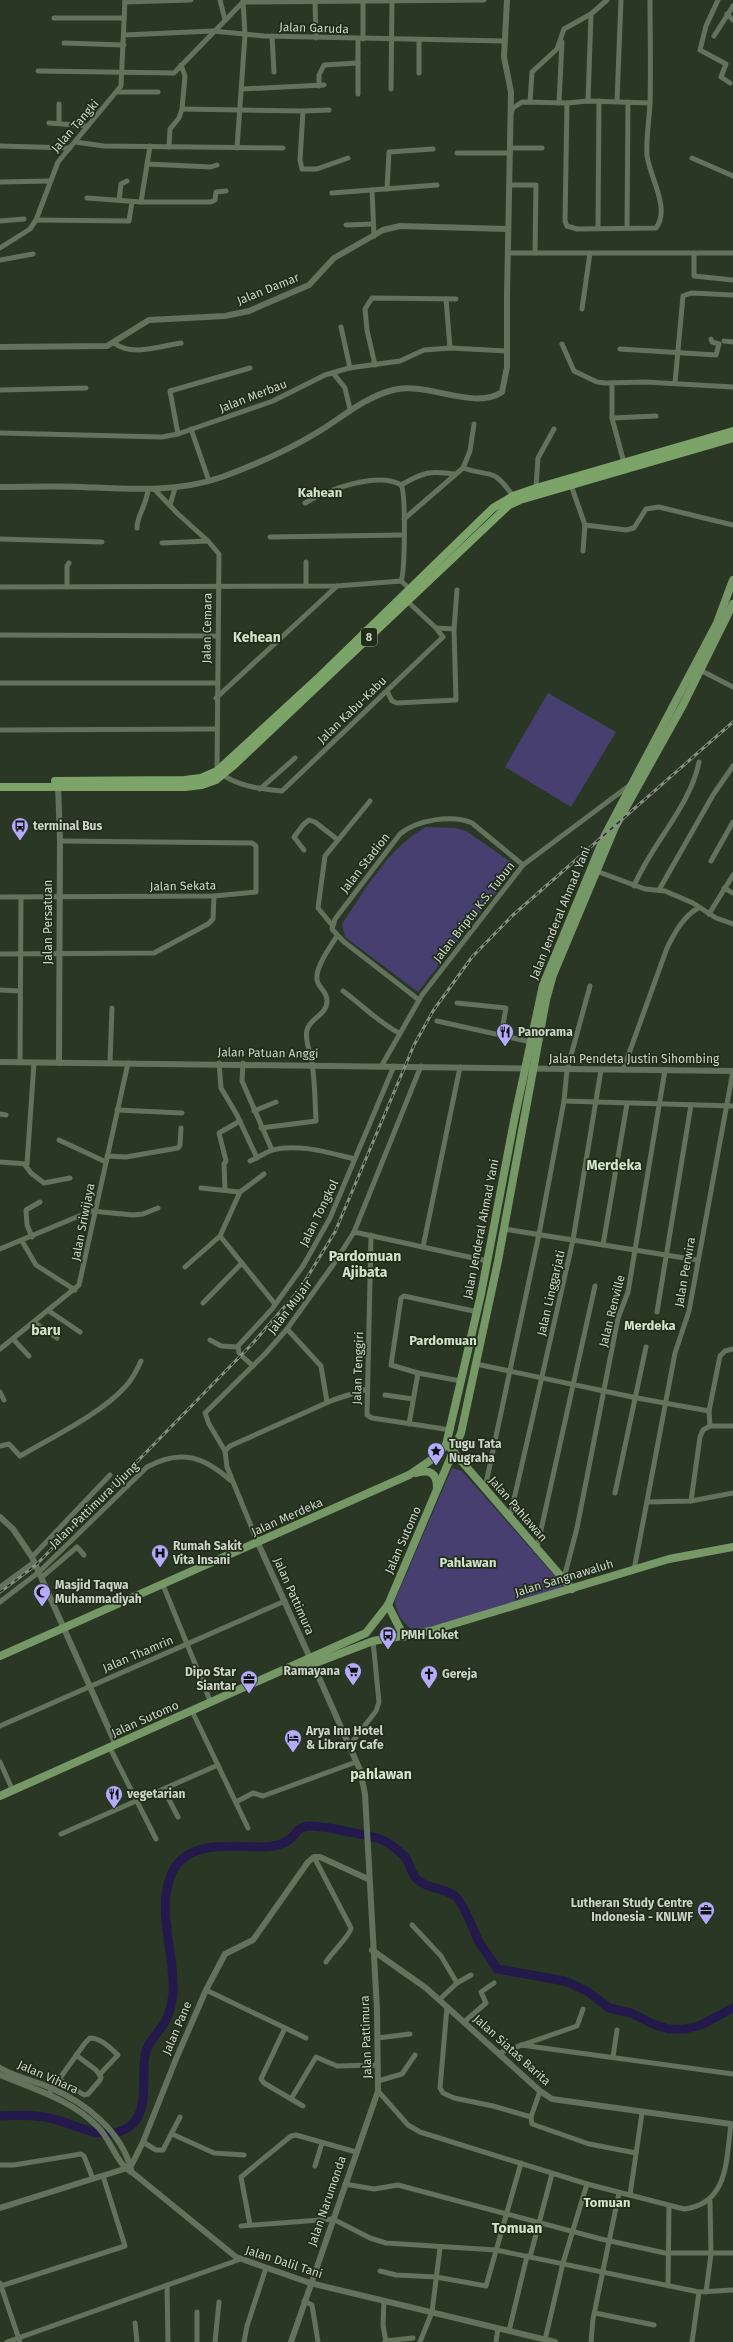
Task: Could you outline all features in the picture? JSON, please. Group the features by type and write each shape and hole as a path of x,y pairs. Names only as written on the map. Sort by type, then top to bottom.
{"highway":[{"name":"8","path":"404,598 410,589 493,508 514,496 536,488 733,431"},
{"name":"8","path":"0,787 184,780 201,778 220,773 404,598 509,505 520,500 733,438"},
{"name":"8","path":"0,781 58,784"}],"main road":[{"name":"Jalan Jenderal Ahmad Yani","path":"446,1445 451,1430 482,1294 495,1218 525,1069 550,974 617,823 651,766 700,670 717,623 731,603 733,580"},
{"name":"Jalan Jenderal Ahmad Yani","path":"563,944 605,834 706,653"},
{"name":"Jalan Jenderal Ahmad Yani","path":"454,1451 461,1433 491,1296 535,1070 550,974"},
{"path":"509,1147 519,1150"},
{"path":"495,1218 506,1220"},
{"path":"482,1294 491,1296"},
{"path":"464,1368 475,1367"},
{"name":"Jalan Pahlawan","path":"446,1445 454,1451 484,1489 572,1588"},
{"name":"Jalan Merdeka","path":"0,1656 409,1475 431,1460 446,1445"},
{"name":"Jalan Sutomo","path":"311,1661 366,1633 388,1605 438,1492 454,1451"},
{"path":"409,1475 427,1470 432,1472 437,1482 438,1492"},
{"name":"Jalan Sangnawaluh","path":"373,1641 404,1637 430,1631 680,1556 733,1547"},
{"path":"388,1605 404,1637"},
{"name":"Jalan Sutomo","path":"0,1796 301,1664 373,1641"}],"street":[{"path":"125,1 191,0"},
{"path":"220,0 225,20"},
{"path":"38,71 170,73 181,65 243,1 363,2 484,0"},
{"path":"0,488 176,488 209,481 262,460 317,433 350,410 381,393 413,387 478,398 498,396 502,392 506,382 507,351 508,230 512,92 504,57 507,0"},
{"path":"530,102 532,72 557,49 567,26 592,14 607,0"},
{"path":"617,101 621,0"},
{"path":"567,103 565,221 572,228 654,229 658,226 660,219 658,190 649,168 647,155 650,103 650,0"},
{"path":"718,0 706,26 700,50 726,64 722,78 730,83"},
{"name":"Jalan Tangki","path":"0,248 30,229 36,220 58,162 118,92 123,72 125,1"},
{"path":"237,148 245,35 243,1"},
{"path":"391,89 392,1"},
{"path":"315,2 316,38"},
{"path":"358,94 358,63 363,2"},
{"path":"714,36 733,6"},
{"path":"588,101 592,14"},
{"path":"727,14 733,20"},
{"path":"54,18 124,18"},
{"name":"Jalan Garuda","path":"124,35 213,32 316,38 504,41"},
{"path":"559,103 562,35"},
{"path":"272,36 274,72"},
{"path":"419,40 419,73"},
{"path":"64,43 124,45"},
{"path":"242,89 322,86 319,75 324,65 358,63"},
{"path":"169,146 169,130 179,118 182,109 185,76 181,65"},
{"path":"118,92 158,92"},
{"path":"598,228 599,101"},
{"path":"511,114 516,105 522,102 567,103 617,101 650,103"},
{"path":"627,228 628,102"},
{"path":"59,104 59,123"},
{"path":"182,109 240,111 329,110"},
{"path":"303,111 300,160 302,169 317,169 348,158"},
{"path":"49,123 88,126"},
{"path":"75,142 104,146 283,148"},
{"path":"0,146 70,148"},
{"path":"141,202 150,146"},
{"path":"457,153 542,148"},
{"path":"387,189 389,152 432,149"},
{"path":"692,158 733,176"},
{"path":"147,164 211,167 217,165"},
{"path":"119,200 120,184 127,181"},
{"path":"0,182 50,182"},
{"path":"332,193 437,185"},
{"path":"509,185 536,185 535,253"},
{"path":"372,190 374,236"},
{"path":"88,198 132,202 213,202 216,192 226,191"},
{"path":"36,220 129,221 132,202"},
{"path":"0,221 24,218"},
{"path":"346,225 373,224"},
{"name":"Jalan Damar","path":"0,347 107,346 149,320 236,314 280,299 309,285 334,258 383,230 400,226 508,230"},
{"path":"508,253 733,253"},
{"path":"582,309 590,253"},
{"path":"694,253 694,276 733,280"},
{"path":"0,260 33,254"},
{"path":"675,383 685,294 733,295"},
{"path":"375,365 367,330 365,309 372,298 456,299"},
{"path":"446,299 450,348"},
{"path":"341,327 350,368"},
{"path":"620,349 716,355 719,344 712,342 711,340"},
{"path":"724,341 733,342"},
{"path":"114,342 124,349 138,350 181,343"},
{"path":"562,344 574,371 597,382 675,383 733,387"},
{"name":"Jalan Merbau","path":"0,433 162,437 178,434 273,401 333,373 350,368 400,361 424,350 450,348 507,351"},
{"path":"178,434 170,391 250,368"},
{"path":"333,373 345,388 350,410"},
{"path":"612,383 612,418 624,463"},
{"path":"0,390 86,388"},
{"path":"612,418 656,416"},
{"path":"404,519 454,474 464,468 470,450 474,424"},
{"path":"191,429 209,481"},
{"path":"536,488 538,458 554,429"},
{"path":"464,468 473,471 494,473 514,496"},
{"path":"401,485 422,473 436,471 454,474"},
{"path":"305,502 330,491 358,482 392,481 401,485 403,490 404,519 401,581"},
{"path":"572,485 585,525 583,550"},
{"path":"170,505 176,488"},
{"path":"151,489 215,548 220,544"},
{"path":"137,528 137,520 146,504 151,489"},
{"path":"585,525 626,530 634,528 646,509 659,507 733,525"},
{"path":"270,537 404,535"},
{"path":"0,539 102,542"},
{"path":"162,543 208,541"},
{"name":"Jalan Cemara","path":"215,548 218,554 216,698 220,773"},
{"path":"306,562 306,586"},
{"path":"67,587 67,566 69,563"},
{"path":"0,588 337,586 401,581 410,589"},
{"path":"216,698 337,586"},
{"path":"387,691 392,701 397,703 456,700 454,629 457,590"},
{"path":"404,598 436,628 454,629"},
{"name":"Jalan Kabu-Kabu","path":"220,773 253,788 282,791 443,637 436,628"},
{"path":"0,635 217,636"},
{"path":"700,670 733,687"},
{"path":"0,683 217,683"},
{"path":"0,730 217,729"},
{"path":"260,789 295,758"},
{"path":"634,886 640,870 684,799 697,774 699,762"},
{"path":"659,890 713,795 733,766"},
{"name":"Jalan Persatuan","path":"58,784 60,841 59,1063"},
{"name":"Jalan Briptu K.S. Tubun","path":"382,1066 399,1033 419,1000 524,865 632,784"},
{"path":"370,801 323,861 318,904 320,912 332,925 337,936 419,1000"},
{"name":"Jalan Stadion","path":"332,925 400,834 415,825 431,821 457,819 467,821 524,865"},
{"path":"304,850 295,835 309,820 315,822 338,840"},
{"path":"710,861 733,822"},
{"name":"Jalan Sekata","path":"0,897 214,896 256,892 256,846 252,843 60,841"},
{"path":"596,871 634,886 650,891 659,890 693,903 698,908 709,914 733,924"},
{"path":"709,914 733,875"},
{"path":"724,888 733,893"},
{"path":"0,954 154,953 208,924 213,919 214,896"},
{"path":"20,1062 21,897"},
{"path":"623,1070 667,948 674,933 688,914 698,908"},
{"path":"261,1128 316,1121 312,1064 306,1032 309,1024 324,1010 327,1002 325,990 318,984 316,977 323,958 337,936"},
{"path":"484,1489 511,1371 539,1234 564,1101 567,1070 590,986"},
{"path":"0,990 20,991"},
{"path":"343,991 374,1014 382,1023 399,1033"},
{"path":"457,1003 490,1005 506,1008 502,1035"},
{"path":"110,1063 112,1008"},
{"path":"437,1021 531,1042"},
{"name":"Jalan Patuan Anggi","path":"0,1062 312,1064 535,1070"},
{"path":"34,1062 32,1113 25,1165 31,1173 44,1183 70,1178"},
{"name":"Jalan Sriwijaya","path":"75,1290 80,1282 128,1063"},
{"path":"218,1063 220,1087 240,1121 257,1158"},
{"path":"243,1063 242,1081 261,1128 272,1150"},
{"name":"Jalan Tongkol","path":"238,1347 275,1304 303,1266 330,1218 394,1066"},
{"name":"Jalan Mujair","path":"258,1543 226,1467 225,1451 212,1431 205,1413 253,1366 287,1329 333,1266 354,1232 421,1066"},
{"path":"423,1247 460,1067"},
{"name":"Jalan Pendeta Justin Sihombing","path":"535,1070 733,1071"},
{"name":"Jalan Linggarjati","path":"510,1518 573,1240 601,1070"},
{"name":"Jalan Renville","path":"564,1578 577,1528 605,1392 618,1318 628,1292 665,1070"},
{"name":"Jalan Perwira","path":"634,1570 667,1404 675,1353 689,1311 697,1260 733,1071"},
{"path":"564,1101 733,1106"},
{"path":"254,1111 276,1102"},
{"path":"603,1246 627,1104"},
{"path":"657,1312 691,1105"},
{"path":"117,1110 182,1113"},
{"path":"225,1190 224,1164 226,1161 220,1132 240,1121"},
{"path":"59,1140 106,1159 178,1148 181,1128"},
{"path":"250,1161 272,1150 292,1148 316,1150 355,1159"},
{"path":"0,1162 25,1165"},
{"path":"185,1267 220,1236 240,1192 264,1174"},
{"path":"201,1188 240,1192"},
{"path":"32,1237 27,1225 26,1210 40,1202"},
{"path":"0,1249 95,1211 133,1215 143,1214 158,1208"},
{"path":"504,1229 697,1260"},
{"path":"354,1232 487,1261"},
{"name":"Jalan Tenggiri","path":"371,1235 366,1413 369,1417 451,1430"},
{"path":"220,1236 275,1304"},
{"path":"0,1349 75,1290 36,1265 22,1241"},
{"path":"203,1303 242,1263"},
{"path":"537,1548 595,1286"},
{"path":"461,1381 418,1373 392,1366 390,1364 402,1297 478,1312"},
{"path":"49,1310 80,1332"},
{"path":"34,1322 57,1338"},
{"path":"287,1329 321,1366 327,1402"},
{"path":"13,1339 29,1356"},
{"path":"210,1340 224,1347 238,1347 241,1355 253,1366"},
{"path":"616,1493 637,1398 646,1347"},
{"path":"710,1426 709,1411 720,1356 725,1351 733,1349"},
{"path":"0,1446 9,1444 20,1456 61,1433 92,1413 125,1388 141,1361"},
{"path":"475,1367 511,1371 605,1392 709,1411"},
{"path":"409,1424 418,1373"},
{"path":"225,1451 230,1446 327,1402 367,1388"},
{"path":"0,1392 4,1400"},
{"path":"385,1395 414,1399"},
{"path":"691,1501 700,1437 703,1430 710,1426 733,1426"},
{"name":"Jalan Pattimura Ujung","path":"0,1602 41,1574 147,1467 161,1459 178,1456 191,1457 219,1470 232,1482"},
{"path":"0,1587 33,1559 110,1475"},
{"path":"647,1502 691,1501 733,1494"},
{"path":"0,1517 13,1529 41,1574 90,1686 113,1746 156,1839"},
{"name":"Jalan Pattimura","path":"258,1543 356,1762 364,1794 378,2038 378,2091 403,2121 420,2132 552,2174 670,2206 692,2208 710,2200"},
{"path":"41,1574 76,1548 84,1555"},
{"path":"163,1585 211,1703"},
{"name":"Jalan Thamrin","path":"0,1726 284,1601"},
{"path":"349,1746 376,1711 379,1702 373,1641"},
{"path":"192,1711 248,1828"},
{"path":"0,1762 13,1791"},
{"path":"236,1802 253,1793 263,1796 356,1762"},
{"path":"61,1834 138,1802 218,1765"},
{"path":"164,1790 178,1817"},
{"path":"326,1962 334,1949 350,1933 351,1928 314,1857 320,1857 368,1879"},
{"name":"Jalan Pane","path":"0,2208 103,2176 124,2169 130,2165 143,2142 206,1990 225,1954 253,1940 308,1862 314,1857"},
{"path":"412,1924 441,1956 457,1983"},
{"name":"Jalan Siatas Barita","path":"372,1950 439,2000 540,2091 560,2102 732,2123"},
{"path":"439,2000 457,1983 472,1975"},
{"path":"464,2022 486,2004 481,1992 494,1983"},
{"path":"206,1990 306,2038"},
{"path":"447,2007 440,2088 443,2093 454,2098 493,2106 531,2117"},
{"path":"499,2053 578,2026 583,2009"},
{"path":"285,2028 261,2079 264,2083 302,2106"},
{"path":"613,2057 617,2030"},
{"path":"378,2038 410,2034"},
{"path":"50,2092 59,2079 76,2055 90,2038 96,2039 106,2045 118,2055 118,2058 100,2074 100,2080 84,2095 59,2079"},
{"path":"521,2045 733,2074"},
{"path":"76,2055 100,2074"},
{"path":"378,2081 402,2074 415,2055"},
{"path":"291,2100 316,2057 337,2066 378,2065"},
{"name":"Jalan Vihara","path":"0,2071 78,2102 101,2126 117,2139 130,2165"},
{"name":"Jalan Narumonda","path":"291,2342 310,2283 378,2091"},
{"path":"540,2091 531,2117 532,2124 589,2144 636,2152"},
{"path":"630,2195 642,2113"},
{"path":"143,2142 156,2150 163,2150 180,2117"},
{"path":"706,2292 711,2254 710,2200 723,2179 732,2123"},
{"name":"Jalan Vihara","path":"101,2126 124,2169"},
{"path":"172,2134 219,2155 244,2155"},
{"path":"250,2225 241,2177 293,2135 356,2152"},
{"path":"315,2166 322,2143"},
{"path":"0,2165 14,2165 81,2154 84,2156 93,2179"},
{"path":"380,2271 396,2275 436,2277 486,2286 521,2163"},
{"path":"130,2165 133,2173"},
{"name":"Jalan Dalil Tani","path":"124,2169 133,2173 241,2259 310,2283 555,2342"},
{"path":"509,2331 528,2257 552,2174"},
{"path":"19,2340 0,2284 126,2246 103,2176"},
{"path":"345,2184 374,2189 398,2185 609,2241 668,2253 733,2253"},
{"path":"545,2340 563,2264 587,2184"},
{"path":"591,2342 594,2313 619,2193"},
{"path":"668,2286 670,2206"},
{"path":"241,2226 333,2219 370,2238 386,2243 440,2248 496,2250 699,2292 733,2290"},
{"path":"420,2342 432,2312 440,2248"},
{"path":"7,2342 19,2340 241,2259"},
{"path":"244,2342 246,2326 266,2268"},
{"path":"167,2285 168,2342"},
{"path":"692,2342 699,2292"},
{"path":"304,2301 312,2305 318,2342"},
{"path":"384,2301 383,2325 386,2341 413,2338"},
{"path":"215,2342 219,2302"},
{"path":"197,2312 197,2342"},
{"path":"594,2313 654,2325"},
{"path":"135,2323 137,2342"},
{"path":"496,2342 498,2328"}],"shaded area":[{"path":"548,693 616,732 571,807 505,767"},
{"path":"426,827 456,828 466,831 517,866 418,992 345,937 342,924 369,884 389,858 400,846"},
{"path":"452,1468 462,1471 562,1584 562,1588 423,1629 412,1630 400,1617 395,1600"}],"waterway":[{"path":"0,2116 22,2115 45,2117 99,2133 110,2134 120,2132 130,2126 136,2120 142,2103 144,2093 144,2064 146,2051 150,2042 165,2022 173,1997 172,1964 167,1933 165,1902 167,1887 172,1873 187,1855 198,1850 222,1846 275,1846 287,1841 300,1829 306,1826 315,1826 377,1838 395,1848 406,1859 415,1878 422,1883 446,1891 458,1899 465,1910 479,1942 497,1969 565,1981 587,1991 609,2008 631,2013 653,2024 668,2029 685,2029 701,2025 733,2008"}],"railway":[{"path":"0,1592 36,1565 253,1343 300,1289 335,1232 414,1045 433,1011 472,957 513,915 733,722"}],"place":[{"name":"terminal Bus","path":"20,841"},
{"name":"Panorama","path":"505,1047"},
{"name":"Tugu Tata Nugraha","path":"436,1466"},
{"name":"Rumah Sakit Vita Insani","path":"160,1568"},
{"name":"Masjid Taqwa Muhammadiyah","path":"42,1607"},
{"name":"PMH Loket","path":"388,1650"},
{"name":"Ramayana","path":"353,1686"},
{"name":"Gereja","path":"429,1689"},
{"name":"Dipo Star Siantar","path":"249,1694"},
{"name":"Arya Inn Hotel & Library Cafe","path":"293,1753"},
{"name":"vegetarian","path":"114,1809"},
{"name":"Lutheran Study Centre Indonesia - KNLWF","path":"706,1925"}],"district":[{"name":"Kahean","path":"320,492"},
{"name":"Kehean","path":"257,637"},
{"name":"Merdeka","path":"614,1165"},
{"name":"Pardomuan Ajibata","path":"365,1264"},
{"name":"Merdeka","path":"650,1325"},
{"name":"baru","path":"46,1330"},
{"name":"Pardomuan","path":"443,1340"},
{"name":"Pahlawan","path":"468,1562"},
{"name":"pahlawan","path":"381,1774"},
{"name":"Tomuan","path":"607,2202"},
{"name":"Tomuan","path":"517,2228"}]}
